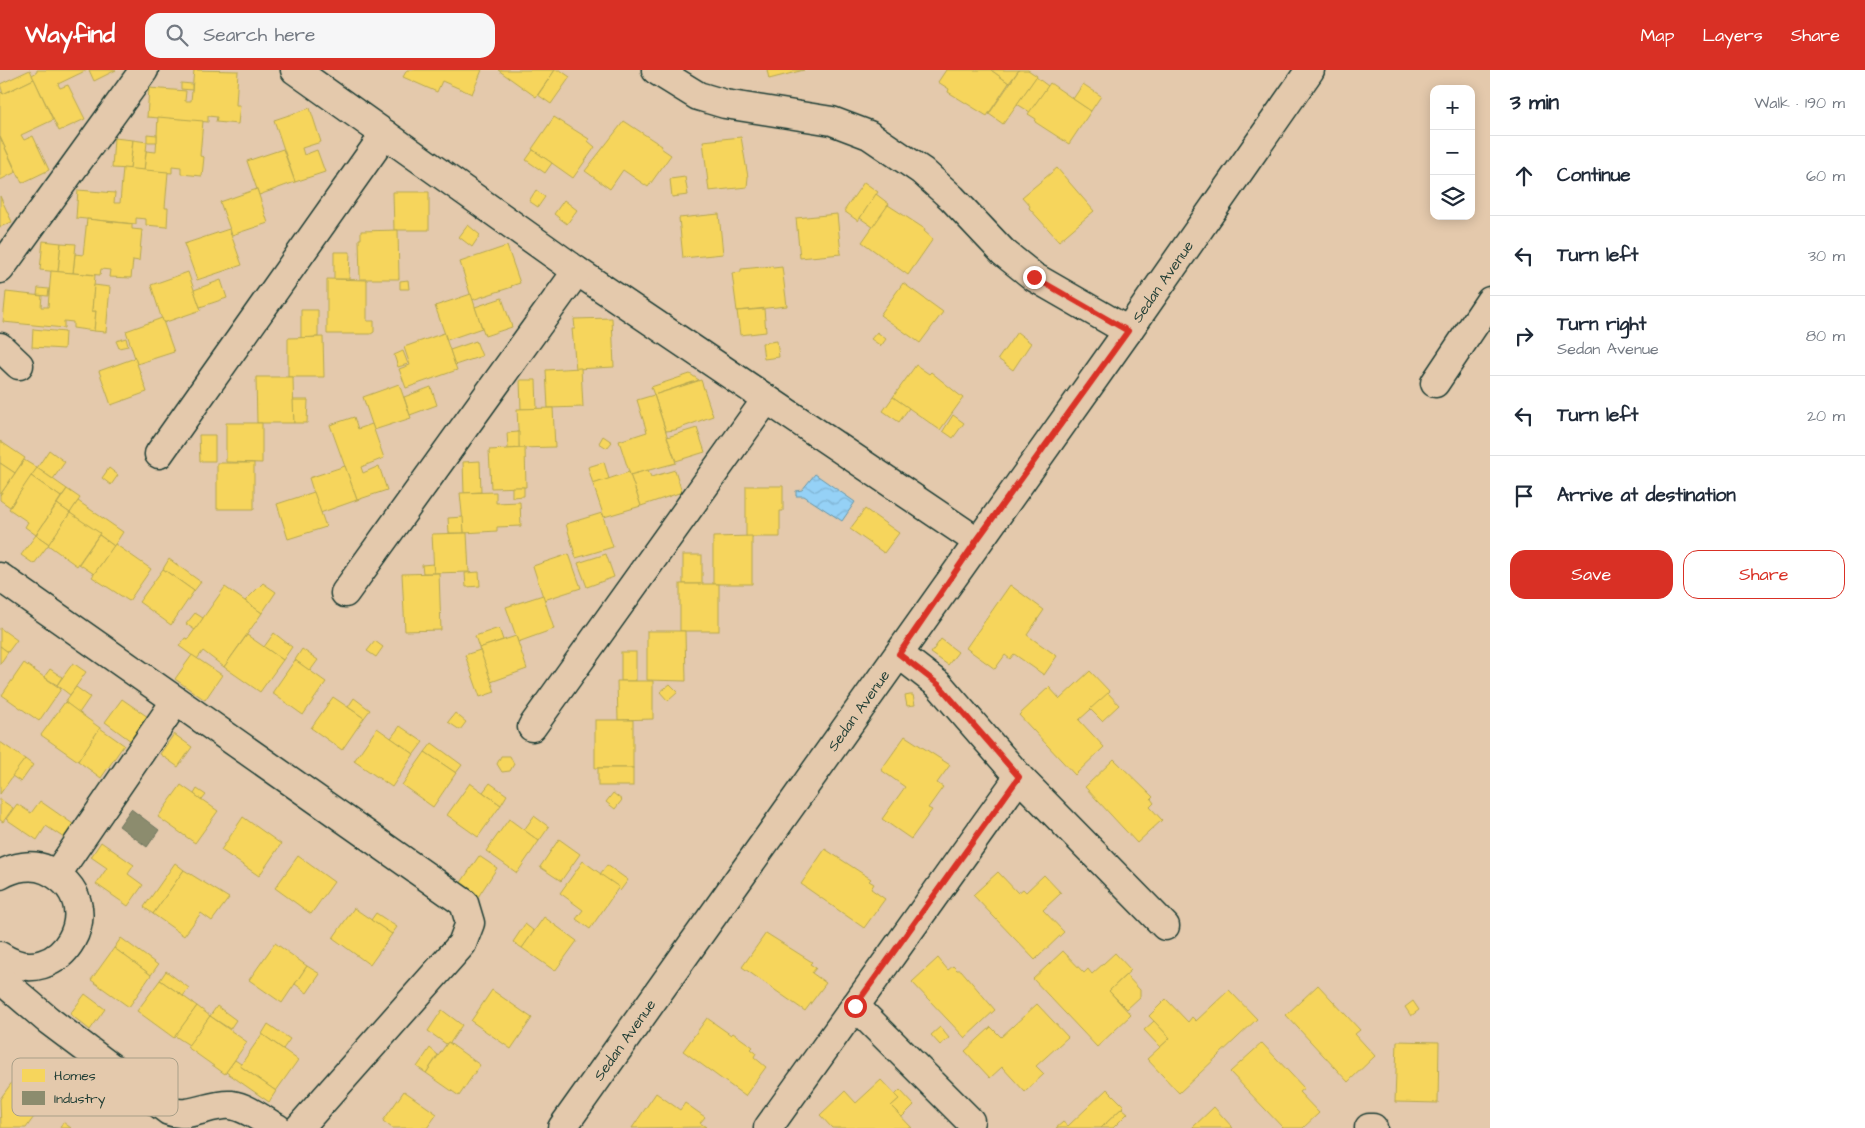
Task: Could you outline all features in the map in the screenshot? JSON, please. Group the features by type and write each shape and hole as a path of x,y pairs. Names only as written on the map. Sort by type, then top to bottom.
{"street":[{"path":"0,269 144,70"},
{"path":"295,70 577,271 766,400 977,540"},
{"path":"656,70 698,96 725,104 832,121 869,135 922,171 952,198 1003,252 1034,277 1128,331"},
{"name":"Sedan Avenue","path":"562,1128 899,654 977,540 1128,331 1310,70"},
{"path":"159,454 385,134"},
{"path":"345,593 577,271"},
{"path":"1435,382 1490,301"},
{"path":"532,727 766,400"},
{"path":"0,577 175,702 464,903 470,922 462,944 299,1128"},
{"path":"899,654 939,685 1019,777 1165,926"},
{"path":"57,874 175,702"},
{"path":"768,1128 1019,777"},
{"path":"0,875 9,870 26,866 42,868 57,874 69,886 76,900 79,917 76,933 68,947 56,958 41,965 24,966 8,961 0,956"},
{"path":"0,979 48,1020 99,1058"},
{"path":"855,1006 970,1121"},
{"path":"178,1113 182,1114 230,1105 239,1107 276,1128"}],"water":[{"path":"815,474 855,502 842,521 804,496 796,496 796,491 802,490"}],"building: Homes":[{"path":"30,70 34,79 3,94 0,84"},
{"path":"37,70 87,70 58,84 60,88 68,85 85,119 59,131 32,75"},
{"path":"89,70 116,70 94,81"},
{"path":"194,70 238,71 236,105 240,105 238,124 216,122 217,117 208,116 208,122 147,117 149,88 186,91 185,101 191,101"},
{"path":"407,70 482,70 472,94 442,81 437,92 403,77"},
{"path":"498,70 555,70 536,97"},
{"path":"555,70 560,70 570,77 551,104 538,95"},
{"path":"767,70 804,70 769,79"},
{"path":"946,70 991,70 1009,83 987,116 948,92 949,89 938,82"},
{"path":"991,70 1019,70 1009,83"},
{"path":"1019,70 1028,70 1037,76 1003,124 989,114"},
{"path":"1036,77 1048,86 1030,112 1017,104"},
{"path":"34,79 53,120 21,135 24,140 33,136 49,170 22,183 0,137 0,91 3,94"},
{"path":"181,83 192,84 192,90 181,89"},
{"path":"1050,83 1091,111 1069,144 1035,122 1036,119 1028,114"},
{"path":"1083,84 1101,96 1091,111 1073,99"},
{"path":"310,108 321,142 302,148 304,155 317,150 325,172 295,182 274,120"},
{"path":"158,117 203,121 200,156 204,157 202,176 181,174 181,167 172,166 172,173 144,171 146,151 156,152"},
{"path":"554,117 589,139 588,141 595,147 573,178 532,149"},
{"path":"624,121 662,146 661,148 671,155 648,187 623,170 610,189 585,171"},
{"path":"147,134 157,135 157,142 147,142"},
{"path":"0,137 16,172 0,180"},
{"path":"741,137 748,177 747,187 709,191 703,141"},
{"path":"114,138 133,140 130,169 112,168"},
{"path":"133,140 147,142 144,171 130,169"},
{"path":"283,149 295,182 259,195 247,161"},
{"path":"533,150 552,163 545,173 526,160"},
{"path":"123,168 168,172 165,208 168,208 167,227 146,225 146,219 136,218 136,224 76,218 78,190 115,193 114,203 120,203"},
{"path":"1057,168 1094,211 1059,241 1029,208 1030,206 1022,197"},
{"path":"685,177 688,195 672,197 670,179"},
{"path":"864,182 878,192 858,221 844,211"},
{"path":"257,189 268,223 232,235 220,202"},
{"path":"536,190 545,197 538,207 529,201"},
{"path":"393,192 429,192 429,230 394,230"},
{"path":"876,194 889,204 873,227 860,218"},
{"path":"0,196 12,222 0,227"},
{"path":"564,200 577,210 567,224 554,214"},
{"path":"888,205 925,229 924,231 933,239 908,275 862,242"},
{"path":"719,214 723,254 683,258 679,218"},
{"path":"837,214 841,254 800,258 796,218"},
{"path":"87,219 132,224 132,229 142,230 139,261 133,260 131,278 109,277 110,270 101,269 100,275 73,273 75,254 83,255"},
{"path":"468,225 480,235 472,247 459,237"},
{"path":"229,229 242,265 197,280 184,244"},
{"path":"398,230 399,279 360,279 359,239 361,239 361,231"},
{"path":"43,241 61,243 58,272 40,270"},
{"path":"61,243 76,244 73,273 58,272"},
{"path":"507,246 520,283 472,300 460,262"},
{"path":"334,252 350,252 349,279 334,279"},
{"path":"773,266 773,268 782,267 787,306 737,311 732,273 741,272 741,269"},
{"path":"51,271 95,275 92,311 96,311 94,331 73,328 73,322 64,321 64,328 3,322 6,292 42,296 41,307 48,307"},
{"path":"188,272 201,310 163,323 151,285"},
{"path":"327,279 367,280 367,321 374,321 374,332 371,334 327,334"},
{"path":"221,280 227,298 200,307 194,290"},
{"path":"408,280 409,289 400,289 400,281"},
{"path":"903,283 943,312 920,343 880,315"},
{"path":"94,285 110,287 106,332 94,331 96,311 92,311"},
{"path":"38,288 49,289 48,296 37,295"},
{"path":"471,294 482,328 447,340 435,306"},
{"path":"502,298 512,327 485,336 475,307"},
{"path":"764,309 766,332 740,335 737,311"},
{"path":"301,310 318,310 318,337 301,338"},
{"path":"162,318 174,352 137,364 126,331"},
{"path":"612,318 614,367 576,369 572,329 575,329 574,319"},
{"path":"33,329 65,332 64,349 32,347"},
{"path":"877,332 886,339 881,346 871,339"},
{"path":"1017,332 1031,343 1013,370 998,359"},
{"path":"444,333 457,370 406,388 399,369 410,365 404,347"},
{"path":"323,337 324,377 288,377 288,338"},
{"path":"126,338 128,346 119,348 116,341"},
{"path":"476,341 482,356 455,365 450,350"},
{"path":"777,341 779,357 764,359 762,343"},
{"path":"403,351 408,364 398,367 394,355"},
{"path":"135,358 147,392 111,405 99,371"},
{"path":"916,365 929,374 931,372 963,398 940,430 893,397"},
{"path":"581,368 583,407 548,408 546,370"},
{"path":"690,374 699,380 654,395 651,387"},
{"path":"256,377 293,377 294,423 257,423"},
{"path":"520,380 536,380 537,409 521,409"},
{"path":"701,380 713,416 675,430 666,431 654,395"},
{"path":"399,384 411,418 374,430 363,397"},
{"path":"431,387 437,405 410,415 404,397"},
{"path":"654,395 676,463 630,475 619,441 647,432 637,400"},
{"path":"893,397 909,408 899,422 883,411"},
{"path":"293,400 308,400 307,423 294,423"},
{"path":"553,408 555,447 519,448 517,409"},
{"path":"953,415 964,423 953,438 943,431"},
{"path":"354,417 358,429 372,424 384,458 361,467 363,473 379,466 387,490 357,500 330,425"},
{"path":"226,423 262,423 262,463 226,462"},
{"path":"697,428 705,452 676,461 667,437"},
{"path":"519,432 519,448 508,449 507,433"},
{"path":"199,435 215,435 215,461 200,461"},
{"path":"603,436 612,442 607,448 599,443"},
{"path":"0,441 25,458 15,473 0,463"},
{"path":"525,448 526,487 491,488 489,450"},
{"path":"49,450 65,462 53,479 37,468"},
{"path":"24,460 37,468 10,507 0,500 0,495"},
{"path":"480,461 481,492 464,493 463,462"},
{"path":"604,462 609,479 593,484 588,467"},
{"path":"0,463 15,473 0,495"},
{"path":"217,463 254,463 254,509 217,509"},
{"path":"345,466 357,500 320,513 309,478"},
{"path":"37,468 67,489 61,497 31,476"},
{"path":"109,468 118,475 111,485 102,478"},
{"path":"648,470 651,477 675,470 682,492 641,506 630,475"},
{"path":"629,472 641,506 604,517 593,484"},
{"path":"31,476 61,497 36,535 25,527 28,522 9,509"},
{"path":"746,486 783,486 783,511 780,511 780,537 746,537"},
{"path":"512,487 524,487 524,496 512,497"},
{"path":"67,489 80,498 70,513 57,504"},
{"path":"314,492 326,527 288,539 277,504"},
{"path":"496,492 496,503 520,502 521,526 497,527 497,531 464,533 460,493"},
{"path":"78,501 123,532 114,546 70,513"},
{"path":"57,504 70,513 49,544 36,535"},
{"path":"865,509 899,533 884,553 850,529"},
{"path":"70,513 100,533 77,566 48,545"},
{"path":"602,513 613,547 576,558 566,524"},
{"path":"463,517 464,533 449,533 448,518"},
{"path":"467,533 469,572 434,573 432,534"},
{"path":"36,535 49,544 34,564 21,555"},
{"path":"99,535 114,546 94,574 79,564"},
{"path":"752,536 752,584 713,584 713,537"},
{"path":"115,544 151,569 129,601 92,577"},
{"path":"569,554 581,588 544,600 533,566"},
{"path":"606,554 614,577 587,587 578,563"},
{"path":"683,555 702,555 702,584 683,584"},
{"path":"169,559 201,582 194,591 163,569"},
{"path":"433,564 434,573 423,573 422,565"},
{"path":"163,569 194,591 171,625 139,602"},
{"path":"479,572 480,586 466,587 465,573"},
{"path":"439,573 441,630 405,631 402,574"},
{"path":"263,583 276,592 262,613 245,601"},
{"path":"680,584 719,584 719,631 680,631"},
{"path":"1010,585 1044,610 1027,635 1057,656 1044,675 1014,654 1010,659 1005,655 995,669 966,648"},
{"path":"225,587 262,613 224,667 203,651 197,659 179,646 185,638 188,639"},
{"path":"543,595 554,629 518,642 506,607"},
{"path":"195,613 203,618 195,630 186,624"},
{"path":"0,628 17,640 8,652 0,646"},
{"path":"499,628 503,640 479,648 475,636"},
{"path":"647,631 685,631 686,681 647,680"},
{"path":"274,633 292,647 283,660 264,647"},
{"path":"247,635 283,660 260,692 224,667"},
{"path":"516,636 527,669 491,682 479,648"},
{"path":"941,639 958,652 948,665 931,653"},
{"path":"375,641 383,647 376,657 367,651"},
{"path":"0,646 8,652 0,664"},
{"path":"302,649 318,660 310,671 295,660"},
{"path":"480,650 495,692 480,697 465,655"},
{"path":"621,652 636,652 636,681 621,681"},
{"path":"192,655 222,675 205,700 175,679"},
{"path":"295,660 326,682 303,715 272,693"},
{"path":"24,663 61,689 39,721 2,695"},
{"path":"73,663 86,672 70,695 57,685"},
{"path":"50,669 62,677 57,685 44,677"},
{"path":"1090,671 1110,692 1079,720 1104,747 1075,775 1019,715 1049,687 1060,699"},
{"path":"617,681 653,681 653,719 618,720"},
{"path":"670,684 678,692 668,701 660,692"},
{"path":"76,687 90,697 79,713 65,702"},
{"path":"1108,693 1119,705 1102,721 1090,709"},
{"path":"913,695 915,705 907,706 905,696"},
{"path":"333,697 364,718 342,750 311,728"},
{"path":"354,698 370,710 364,718 348,707"},
{"path":"122,699 148,717 131,741 105,722"},
{"path":"65,702 100,728 78,761 41,735"},
{"path":"455,713 466,722 460,730 448,722"},
{"path":"595,720 633,720 633,768 595,768"},
{"path":"400,726 423,742 414,754 391,738"},
{"path":"100,728 124,745 101,778 78,761"},
{"path":"377,728 414,754 392,787 354,761"},
{"path":"174,734 192,747 178,767 160,754"},
{"path":"905,736 950,765 937,783 943,787 928,808 932,810 911,839 882,819 905,787 881,770"},
{"path":"0,742 25,759 0,794"},
{"path":"432,743 462,765 456,773 425,752"},
{"path":"425,752 456,773 433,807 402,785"},
{"path":"501,756 510,756 514,764 510,771 502,772 497,764"},
{"path":"25,759 33,765 21,782 12,776"},
{"path":"1114,759 1153,797 1151,799 1154,803 1150,807 1162,820 1137,843 1085,787"},
{"path":"598,768 633,768 633,786 598,786"},
{"path":"470,783 501,805 478,837 447,815"},
{"path":"490,783 507,795 501,805 483,792"},
{"path":"181,785 218,811 195,843 158,817"},
{"path":"197,789 206,795 202,800 194,794"},
{"path":"613,793 622,800 615,809 606,802"},
{"path":"0,799 13,808 3,822 0,820"},
{"path":"40,801 73,824 64,838 46,826 37,840 6,819 17,804 31,813"},
{"path":"534,816 549,827 539,841 524,830"},
{"path":"243,817 281,844 259,876 221,850"},
{"path":"509,819 539,841 517,873 486,851"},
{"path":"559,839 580,854 561,881 540,867"},
{"path":"101,842 134,865 128,874 143,885 128,906 96,884 107,868 91,857"},
{"path":"825,849 871,879 869,881 874,884 871,889 885,899 864,928 801,884"},
{"path":"298,856 334,882 311,914 275,888"},
{"path":"479,856 497,868 478,897 460,884"},
{"path":"583,861 619,887 590,929 576,919 583,910 560,893"},
{"path":"175,863 184,870 153,914 144,907"},
{"path":"607,865 628,880 620,891 619,887 600,874"},
{"path":"184,870 229,898 212,921 201,913 184,936 153,914"},
{"path":"998,872 1018,893 1023,889 1026,892 1044,875 1061,893 1043,910 1064,932 1035,960 973,895"},
{"path":"354,908 392,934 370,965 333,938"},
{"path":"376,913 397,927 392,934 371,920"},
{"path":"544,917 577,941 555,971 522,948"},
{"path":"525,924 534,931 522,948 513,942"},
{"path":"766,933 812,962 810,964 816,968 812,973 826,983 805,1011 742,967"},
{"path":"121,938 158,965 151,975 114,948"},
{"path":"275,943 307,966 282,1003 249,980"},
{"path":"114,948 151,975 129,1007 91,980"},
{"path":"1063,951 1084,973 1088,969 1092,974 1115,953 1131,970 1109,991 1131,1015 1097,1047 1033,979"},
{"path":"938,958 948,970 953,966 957,970 961,970 995,1010 965,1038 912,982"},
{"path":"307,966 320,974 307,993 295,984"},
{"path":"166,971 189,988 183,996 160,980"},
{"path":"1126,975 1140,990 1140,997 1127,1009 1109,991"},
{"path":"160,980 197,1006 174,1038 137,1011"},
{"path":"1318,985 1360,1030 1355,1034 1375,1056 1348,1082 1286,1015"},
{"path":"492,990 532,1018 511,1049 471,1021"},
{"path":"1229,990 1257,1019 1179,1093 1147,1059 1170,1038 1149,1016 1166,999 1188,1022 1192,1017 1196,1021"},
{"path":"85,994 105,1009 90,1030 70,1014"},
{"path":"1413,1001 1419,1010 1411,1016 1405,1007"},
{"path":"1037,1004 1068,1037 1036,1066 1044,1074 1025,1092 1002,1067 990,1078 965,1051 991,1027 1001,1037"},
{"path":"197,1006 210,1016 189,1045 175,1036"},
{"path":"217,1006 236,1020 230,1029 210,1016"},
{"path":"442,1010 462,1025 450,1043 446,1044 428,1031"},
{"path":"210,1016 247,1042 225,1074 187,1047"},
{"path":"707,1018 731,1035 733,1033 753,1047 751,1049 756,1053 754,1057 766,1067 745,1096 683,1051"},
{"path":"1154,1021 1170,1038 1160,1047 1144,1030"},
{"path":"268,1024 290,1039 283,1049 262,1034"},
{"path":"940,1027 949,1038 940,1045 931,1035"},
{"path":"262,1034 298,1060 276,1091 240,1066"},
{"path":"1397,1041 1439,1042 1438,1103 1395,1102"},
{"path":"448,1042 480,1065 459,1096 426,1073"},
{"path":"1262,1043 1304,1088 1299,1092 1319,1113 1303,1128 1283,1128 1230,1072"},
{"path":"430,1048 438,1055 426,1073 417,1067"},
{"path":"235,1060 241,1064 240,1066 276,1091 269,1102 226,1072"},
{"path":"881,1080 899,1099 891,1106 912,1128 832,1128 820,1115 845,1091 856,1103"},
{"path":"12,1082 12,1116 35,1116 26,1128 1,1128 0,1099"},
{"path":"1107,1089 1124,1106 1101,1128 1056,1128 1063,1122 1068,1126"},
{"path":"900,1090 914,1105 902,1117 891,1106 899,1099 895,1095"},
{"path":"404,1091 437,1114 427,1128 392,1128 383,1121"},
{"path":"656,1093 680,1110 685,1103 705,1117 700,1123 706,1127 632,1128"},
{"path":"1214,1107 1233,1128 1192,1128"},
{"path":"1122,1108 1128,1113 1113,1128 1101,1128"},
{"path":"63,1122 71,1128 60,1128"}],"building: Industry":[{"path":"131,809 159,830 147,847 119,826"}],"route":[{"path":"855,1006 1019,777 939,685 899,654 977,540 1128,331 1034,277"}]}
